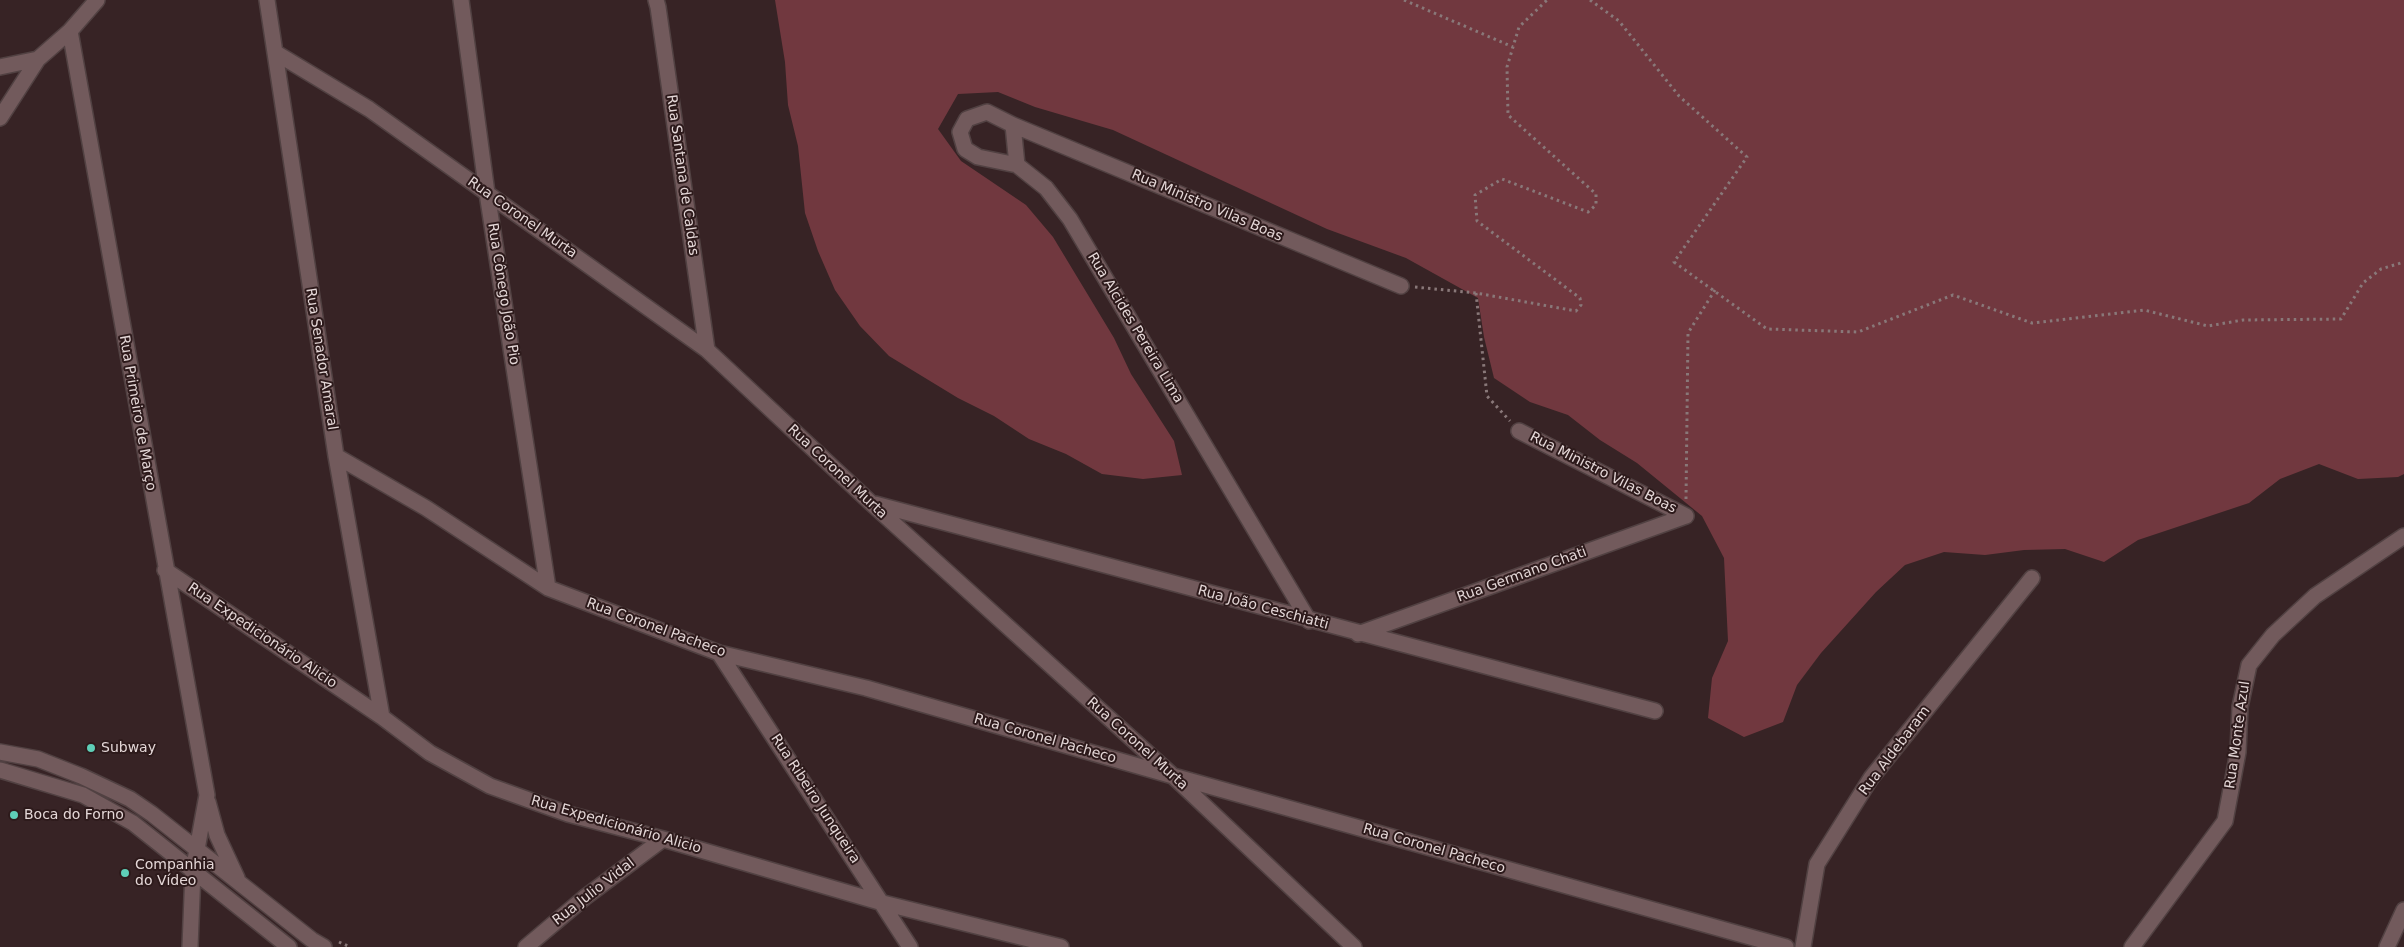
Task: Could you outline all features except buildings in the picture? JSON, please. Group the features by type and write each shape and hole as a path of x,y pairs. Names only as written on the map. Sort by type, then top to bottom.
{"street":[{"path":"0,118 38,59 70,31 97,0"},
{"name":"Rua Senador Amaral","path":"267,0 336,456 382,716"},
{"name":"Rua Cônego João Pio","path":"461,0 487,193 548,588"},
{"name":"Rua Santana de Caldas","path":"656,0 707,350"},
{"name":"Rua Primeiro de Março","path":"70,31 165,570 207,795 217,835 238,882"},
{"name":"Rua Coronel Murta","path":"276,53 369,109 707,350 871,503 1172,776 1354,947"},
{"path":"0,67 38,59"},
{"name":"Rua Alcides Pereira Lima","path":"1013,125 987,112 967,119 960,132 965,149 978,157 1017,165 1046,188 1070,219 1309,621"},
{"path":"1013,125 1017,165"},
{"name":"Rua Ministro Vilas Boas","path":"1013,125 1401,286"},
{"name":"Rua Ministro Vilas Boas","path":"1519,431 1686,516"},
{"name":"Rua Coronel Pacheco","path":"336,456 426,508 548,588 719,653 866,688 1172,776 1786,947"},
{"name":"Rua João Ceschiatti","path":"871,503 1655,712"},
{"name":"Rua Germano Chati","path":"1358,634 1686,516"},
{"name":"Rua Monte Azul","path":"2132,947 2225,822 2238,752 2240,707 2249,665 2273,635 2316,596 2404,536"},
{"name":"Rua Expedicionário Alicio","path":"165,570 382,716 430,753 490,786 568,814 663,839 883,903 1061,947"},
{"name":"Rua Aldebaram","path":"1803,947 1817,864 1871,778 2032,578"},
{"name":"Rua Ribeiro Junqueira","path":"719,653 910,947"},
{"path":"0,752 38,760 122,795 152,814 312,940 324,947"},
{"path":"0,770 83,795 133,823 289,947"},
{"name":"Rua Primeiro de Março","path":"190,947 193,871 207,795"},
{"name":"Rua Julio Vidal","path":"526,947 584,898 663,839"},
{"path":"2387,947 2404,910"}],"path":[{"path":"1404,0 1513,47"},
{"path":"1401,286 1476,293 1576,311 1581,306 1580,298 1477,222 1475,195 1502,179 1588,212 1596,204 1596,194 1508,114 1507,67 1519,27 1547,0"},
{"path":"1590,0 1619,20 1679,96 1747,157 1674,262 1715,290 1767,330 1858,332 1953,296 2032,323 2144,310 2208,326 2243,320 2341,319 2363,283 2381,269 2404,262"},
{"path":"1686,516 1688,332 1715,290"},
{"path":"1476,293 1487,396 1519,431"}],"shaded area":[{"path":"775,0 2404,0 2404,474 2398,477 2358,479 2319,464 2280,479 2249,503 2138,540 2104,562 2065,549 2024,550 1985,555 1944,552 1905,565 1876,592 1821,653 1797,685 1783,722 1744,737 1708,718 1712,678 1728,641 1724,558 1702,516 1637,463 1600,440 1568,415 1530,402 1494,378 1484,337 1478,298 1406,258 1327,229 1113,130 1035,107 998,92 958,94 938,129 961,161 1026,205 1053,237 1114,338 1131,374 1174,441 1182,475 1143,479 1102,474 1066,454 1029,439 994,416 958,398 889,356 860,326 835,290 818,251 805,213 798,146 788,105 785,62"}],"place":[{"name":"Subway","path":"91,748"},
{"name":"Boca do Forno","path":"14,815"},
{"name":"Companhia do Vídeo","path":"125,873"}]}
